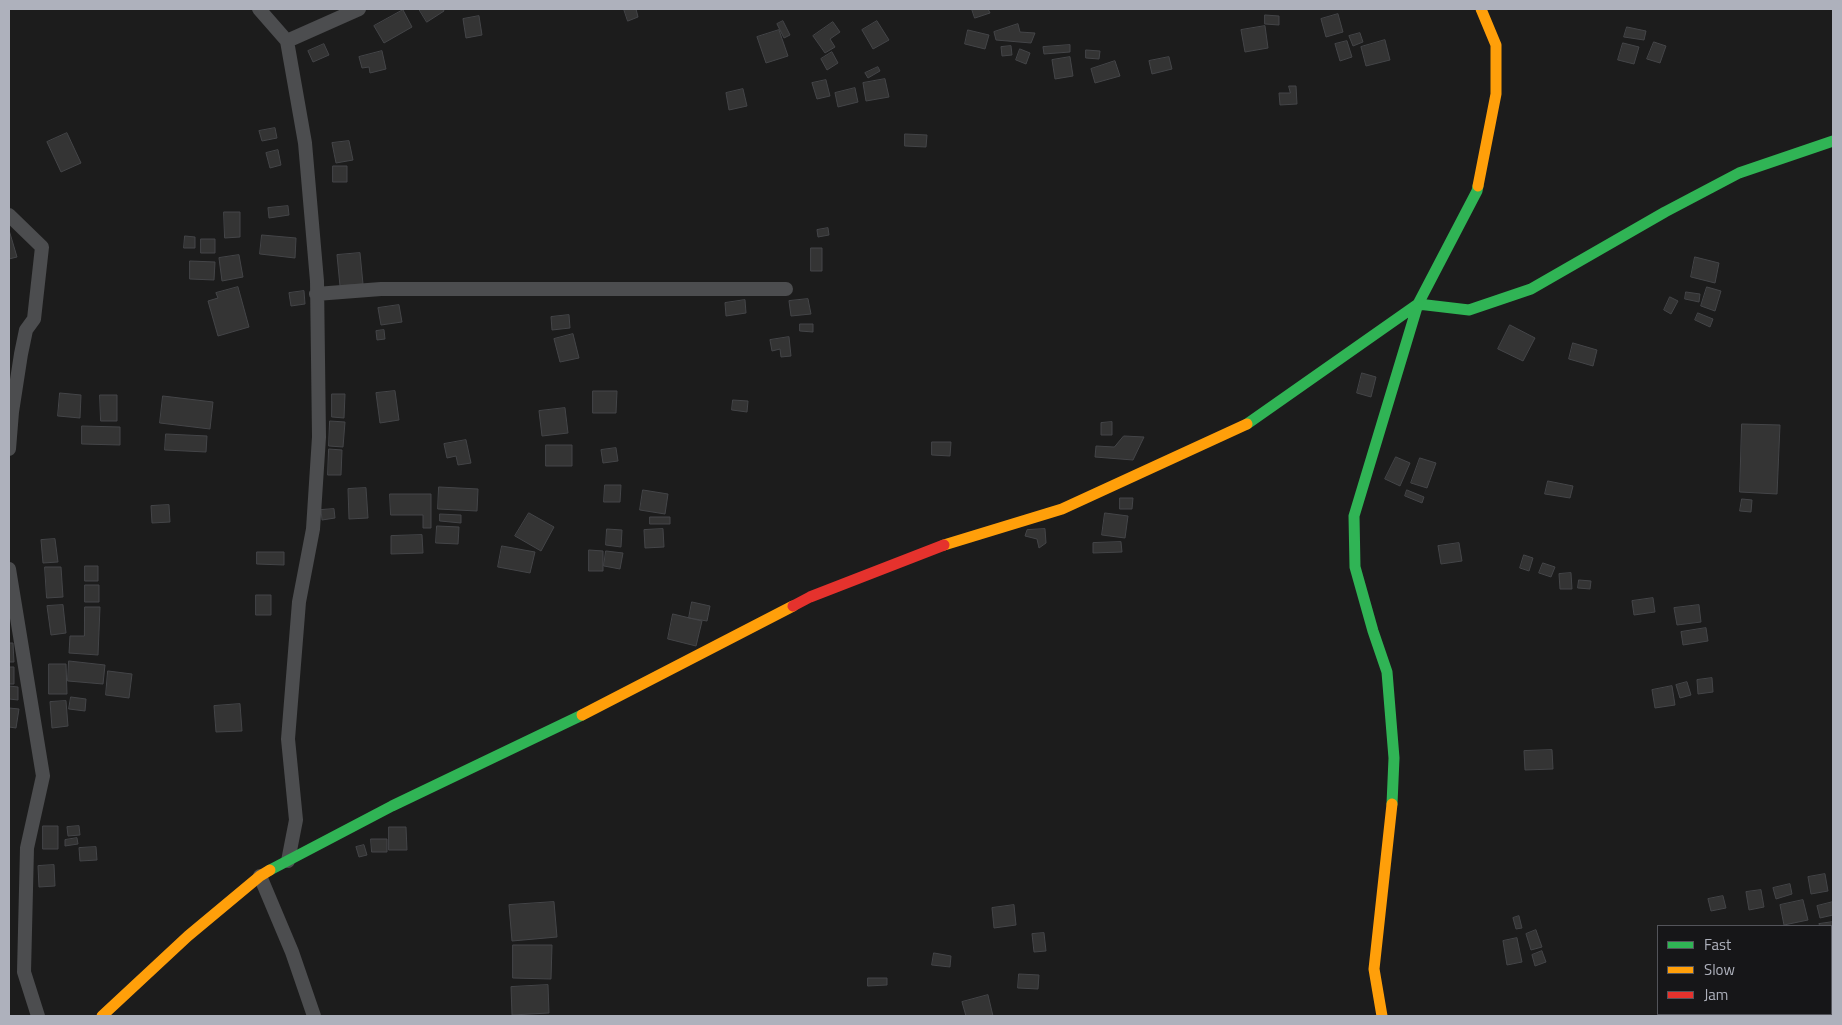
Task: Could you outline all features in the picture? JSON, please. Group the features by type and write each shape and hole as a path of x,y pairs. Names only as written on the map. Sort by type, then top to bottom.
{"street":[{"path":"259,9 286,41 305,143 317,281 319,438 313,529 299,602 288,739 296,820 288,861"},
{"path":"286,41 359,9"},
{"path":"1382,1016 1374,969 1381,895 1392,816 1394,758 1387,672 1355,567 1354,516 1418,304 1477,191 1496,94 1496,45 1482,9"},
{"path":"102,1016 188,936 260,876 392,806 622,695 810,597 931,549 1062,509 1250,423 1418,304 1469,310 1531,289 1665,212 1739,173 1833,141"},
{"path":"9,215 42,247 34,319 26,330 21,354 12,412 9,449"},
{"path":"316,294 381,289 786,289"},
{"path":"9,568 43,776 27,848 24,972 38,1016"},
{"path":"260,876 292,952 314,1016"}],"building":[{"path":"419,9 443,9 444,11 427,22"},
{"path":"624,9 636,9 638,17 628,21"},
{"path":"972,9 988,9 990,13 975,18"},
{"path":"403,10 412,27 384,43 374,26"},
{"path":"1338,14 1343,32 1326,37 1321,19"},
{"path":"1265,15 1279,16 1279,25 1265,24"},
{"path":"479,16 482,35 466,38 463,19"},
{"path":"783,21 790,35 784,38 777,24"},
{"path":"877,21 889,40 873,49 862,30"},
{"path":"833,22 840,32 830,39 835,47 825,53 813,36"},
{"path":"1018,24 1020,32 1035,33 1031,43 996,40 994,32"},
{"path":"1265,26 1268,48 1245,52 1241,30"},
{"path":"1627,27 1646,31 1644,40 1624,37"},
{"path":"779,30 788,56 766,63 757,37"},
{"path":"968,30 989,35 985,49 965,44"},
{"path":"1360,33 1363,42 1353,46 1349,36"},
{"path":"1385,40 1390,60 1366,66 1361,47"},
{"path":"1347,41 1352,57 1340,61 1335,44"},
{"path":"1654,42 1666,46 1660,63 1647,59"},
{"path":"1623,43 1639,47 1634,64 1618,60"},
{"path":"324,44 329,55 313,62 308,51"},
{"path":"1070,45 1070,52 1044,54 1043,47"},
{"path":"1011,46 1012,55 1002,56 1001,47"},
{"path":"1020,49 1030,53 1026,64 1016,60"},
{"path":"1086,50 1100,51 1099,59 1086,58"},
{"path":"382,51 386,69 370,73 369,67 362,68 359,57"},
{"path":"832,52 838,63 827,70 821,59"},
{"path":"1070,57 1073,76 1055,79 1052,60"},
{"path":"1169,57 1172,69 1152,74 1149,61"},
{"path":"1115,61 1120,76 1095,83 1091,69"},
{"path":"878,67 880,71 868,78 865,73"},
{"path":"885,79 889,97 866,101 863,83"},
{"path":"826,80 830,96 817,99 812,83"},
{"path":"1289,86 1296,86 1297,104 1280,105 1279,93 1290,93"},
{"path":"855,88 858,102 838,107 835,93"},
{"path":"743,89 747,106 729,110 726,93"},
{"path":"275,128 277,138 262,141 259,131"},
{"path":"67,133 81,163 61,172 47,142"},
{"path":"905,134 927,135 926,147 905,146"},
{"path":"349,141 353,160 336,163 332,143"},
{"path":"278,150 281,165 270,168 266,153"},
{"path":"333,166 347,166 347,182 333,182"},
{"path":"288,206 289,215 269,218 268,208"},
{"path":"224,212 240,212 240,237 225,238"},
{"path":"828,228 829,235 818,237 817,230"},
{"path":"9,230 17,257 9,259"},
{"path":"262,235 296,238 295,258 260,254"},
{"path":"185,236 195,237 195,248 184,248"},
{"path":"201,239 215,239 215,253 201,253"},
{"path":"811,248 822,248 822,271 811,271"},
{"path":"360,253 363,284 340,286 337,255"},
{"path":"239,255 243,277 222,281 219,258"},
{"path":"1695,257 1719,263 1715,283 1691,277"},
{"path":"190,261 215,262 214,280 190,279"},
{"path":"238,287 249,327 218,336 208,301 218,298 216,293"},
{"path":"1707,287 1721,291 1715,311 1701,306"},
{"path":"304,291 305,304 291,306 289,293"},
{"path":"1686,292 1700,294 1699,302 1685,299"},
{"path":"1670,297 1678,301 1671,314 1664,310"},
{"path":"808,299 811,314 791,316 789,301"},
{"path":"745,300 746,313 726,316 725,303"},
{"path":"399,305 402,322 381,325 378,308"},
{"path":"1698,313 1713,319 1710,327 1695,320"},
{"path":"569,315 570,328 552,330 551,317"},
{"path":"800,324 813,324 813,332 800,331"},
{"path":"1510,325 1535,338 1523,361 1498,349"},
{"path":"384,330 385,339 377,340 376,331"},
{"path":"573,334 579,358 560,362 554,339"},
{"path":"789,337 791,356 781,357 780,349 772,351 770,340"},
{"path":"1573,343 1597,350 1593,366 1569,359"},
{"path":"1362,373 1376,377 1371,397 1357,393"},
{"path":"395,391 399,420 380,423 376,393"},
{"path":"593,391 617,391 616,413 593,413"},
{"path":"60,393 81,395 80,418 58,416"},
{"path":"332,394 345,394 344,418 332,417"},
{"path":"100,395 117,395 117,421 101,421"},
{"path":"163,396 213,402 210,429 160,423"},
{"path":"733,400 748,401 747,412 732,410"},
{"path":"565,408 568,433 542,436 539,411"},
{"path":"330,421 345,422 343,447 329,446"},
{"path":"1112,422 1112,435 1101,435 1101,423"},
{"path":"1742,424 1780,425 1777,494 1740,492"},
{"path":"82,426 120,427 120,445 82,444"},
{"path":"166,434 207,436 206,452 165,450"},
{"path":"1124,436 1144,437 1133,460 1095,457 1096,446 1114,447"},
{"path":"466,440 471,463 458,465 456,456 447,458 444,444"},
{"path":"932,442 951,442 950,456 932,455"},
{"path":"546,445 572,445 572,466 546,466"},
{"path":"616,448 618,461 603,463 601,450"},
{"path":"329,449 342,450 341,475 328,475"},
{"path":"1396,457 1410,463 1400,486 1385,479"},
{"path":"1420,458 1436,463 1427,488 1411,483"},
{"path":"1548,481 1573,486 1570,498 1545,494"},
{"path":"605,485 621,485 620,502 604,502"},
{"path":"439,487 478,489 477,511 438,509"},
{"path":"366,488 368,518 349,519 348,489"},
{"path":"643,490 668,494 665,514 640,510"},
{"path":"1407,490 1424,497 1422,503 1405,496"},
{"path":"390,494 431,494 431,528 423,528 423,515 391,515"},
{"path":"1120,498 1133,498 1132,509 1120,509"},
{"path":"1742,499 1752,500 1751,512 1740,511"},
{"path":"169,505 170,522 152,523 151,506"},
{"path":"334,509 335,518 322,520 321,510"},
{"path":"529,513 554,527 541,551 515,536"},
{"path":"1105,513 1128,516 1125,538 1102,535"},
{"path":"440,514 461,515 461,523 440,521"},
{"path":"650,517 670,517 670,524 650,524"},
{"path":"437,526 459,527 458,544 436,543"},
{"path":"607,529 622,530 621,547 606,545"},
{"path":"663,529 664,547 645,548 644,530"},
{"path":"1045,529 1046,543 1039,548 1037,539 1025,536 1027,530"},
{"path":"422,535 423,553 391,554 391,536"},
{"path":"55,539 58,562 43,563 41,540"},
{"path":"1121,542 1122,552 1093,553 1093,543"},
{"path":"1459,543 1462,561 1441,564 1438,546"},
{"path":"502,546 535,552 530,573 498,567"},
{"path":"589,550 603,551 603,571 589,571"},
{"path":"606,551 623,553 620,569 604,566"},
{"path":"257,552 284,552 284,565 257,564"},
{"path":"1524,555 1533,558 1529,571 1520,568"},
{"path":"1543,563 1555,567 1551,577 1539,573"},
{"path":"85,566 98,566 98,581 85,581"},
{"path":"45,567 61,567 63,597 47,598"},
{"path":"1571,573 1572,589 1560,589 1559,574"},
{"path":"1579,580 1591,581 1590,589 1578,588"},
{"path":"85,585 99,585 99,602 85,602"},
{"path":"256,595 271,595 271,615 256,615"},
{"path":"1653,598 1655,612 1634,615 1632,601"},
{"path":"692,602 710,606 707,621 689,618"},
{"path":"63,605 66,633 51,635 47,606"},
{"path":"1699,605 1701,622 1677,625 1674,608"},
{"path":"85,607 100,607 98,655 69,653 70,636 84,636"},
{"path":"673,614 702,621 696,646 668,639"},
{"path":"1706,628 1708,641 1683,645 1681,632"},
{"path":"9,643 13,643 14,662 9,662"},
{"path":"69,661 105,665 103,684 68,681"},
{"path":"49,664 66,664 67,694 49,694"},
{"path":"9,667 14,667 14,684 9,684"},
{"path":"108,671 132,674 129,698 106,695"},
{"path":"1712,678 1713,692 1698,694 1697,680"},
{"path":"1687,682 1691,695 1680,698 1676,685"},
{"path":"9,686 18,687 18,700 9,699"},
{"path":"1672,686 1675,705 1655,708 1652,690"},
{"path":"71,697 86,699 85,711 69,709"},
{"path":"66,701 68,726 52,728 50,702"},
{"path":"240,704 242,731 216,732 214,706"},
{"path":"9,708 19,709 16,728 9,727"},
{"path":"1552,750 1553,769 1525,770 1524,751"},
{"path":"43,826 58,826 58,849 43,849"},
{"path":"79,826 80,835 68,836 67,827"},
{"path":"389,827 406,827 407,850 389,850"},
{"path":"77,838 78,844 65,846 65,840"},
{"path":"371,839 387,839 387,852 372,852"},
{"path":"364,845 367,855 359,857 356,847"},
{"path":"96,847 97,860 80,861 79,848"},
{"path":"54,865 55,886 39,887 38,866"},
{"path":"1825,874 1828,891 1811,894 1808,877"},
{"path":"1790,884 1792,894 1776,899 1773,888"},
{"path":"1761,890 1764,907 1749,910 1746,892"},
{"path":"1723,896 1726,908 1711,911 1708,899"},
{"path":"1803,900 1808,920 1784,925 1780,905"},
{"path":"554,902 557,937 512,941 509,905"},
{"path":"1833,902 1833,915 1820,918 1817,906"},
{"path":"1014,905 1016,925 994,928 992,908"},
{"path":"1519,916 1522,928 1516,929 1513,918"},
{"path":"1833,922 1833,937 1832,925 1819,924"},
{"path":"1536,930 1542,947 1531,950 1526,934"},
{"path":"1044,933 1046,951 1034,952 1032,934"},
{"path":"1517,938 1522,962 1507,965 1503,941"},
{"path":"513,945 552,945 551,979 513,978"},
{"path":"1542,951 1546,962 1535,966 1532,955"},
{"path":"934,953 951,956 950,967 932,965"},
{"path":"1019,974 1039,975 1038,989 1018,988"},
{"path":"868,978 887,978 887,985 868,986"},
{"path":"548,985 549,1013 512,1015 511,987"},
{"path":"988,995 993,1016 966,1016 962,1002"}],"traffic: fast":[{"path":"1247,424 1418,304 1469,310 1531,289 1665,212 1739,173 1833,141"},
{"path":"1392,804 1394,758 1387,672 1355,567 1354,516 1418,304 1478,186"},
{"path":"270,870 392,806 582,715"}],"traffic: slow":[{"path":"1478,186 1496,94 1496,45 1481,9"},
{"path":"944,545 1062,509 1247,424"},
{"path":"582,715 793,606"},
{"path":"1382,1016 1374,969 1392,804"},
{"path":"102,1016 188,936 260,876 270,870"}],"traffic: jam":[{"path":"793,606 810,597 944,545"}]}
